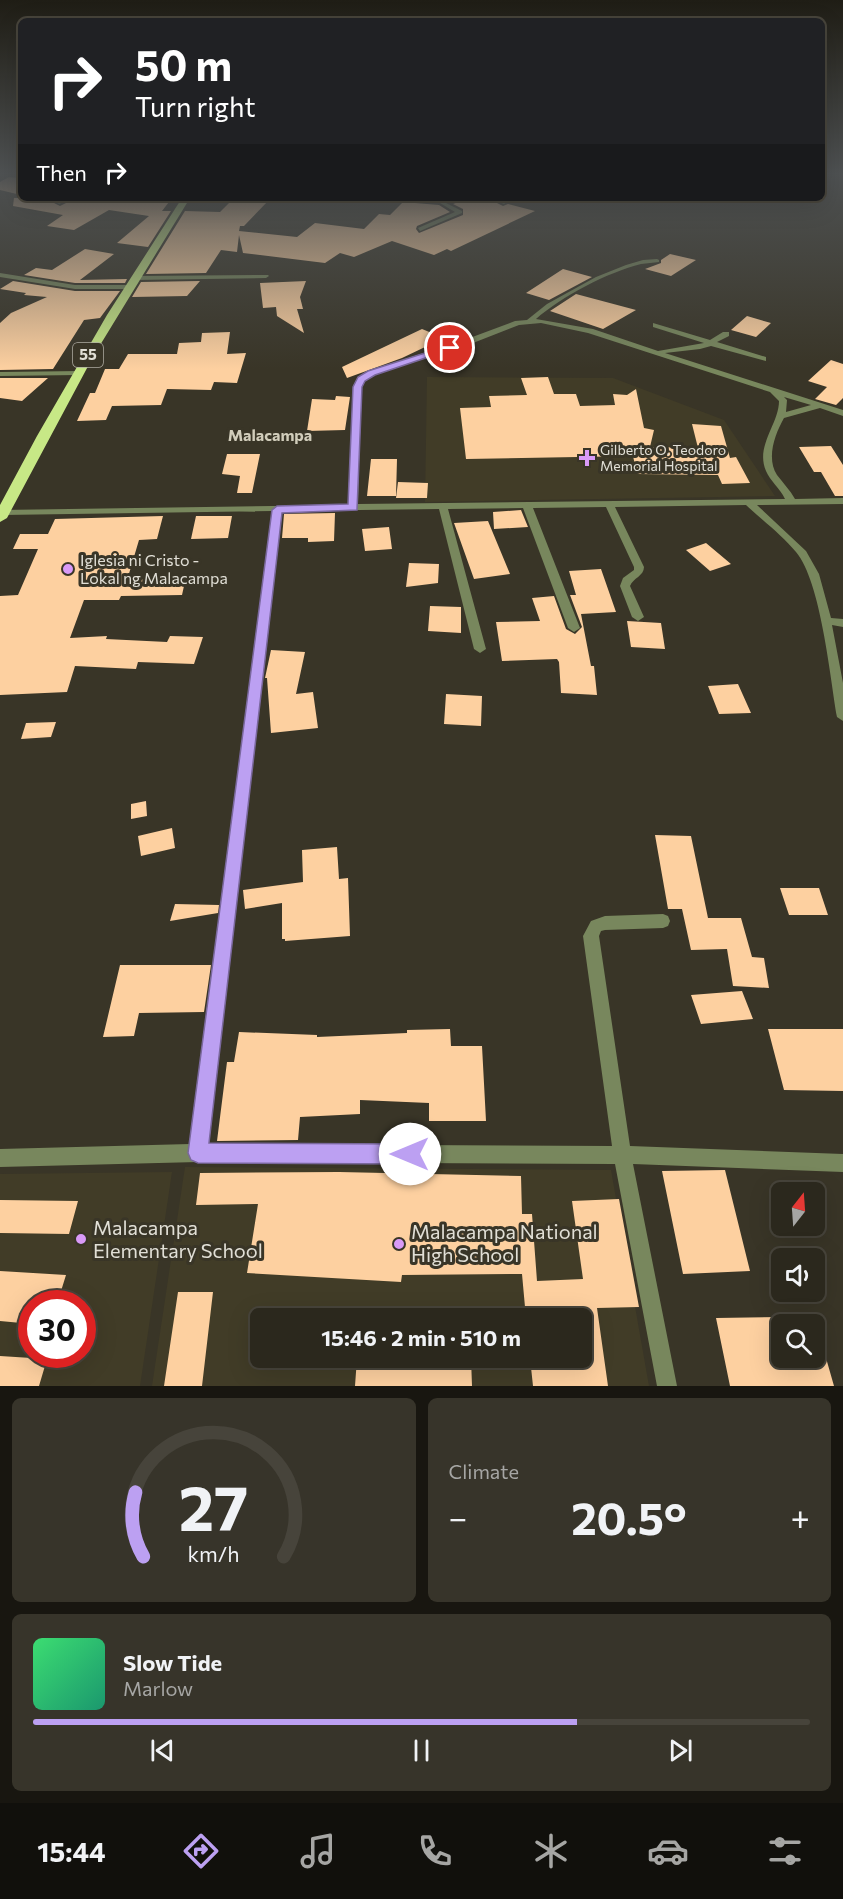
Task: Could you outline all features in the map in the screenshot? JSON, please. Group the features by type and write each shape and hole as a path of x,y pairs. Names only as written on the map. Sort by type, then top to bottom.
{"highway":[{"name":"55","path":"2,515 78,373 159,240"}],"street":[{"path":"353,508 357,387 361,379 371,373 530,321 548,306 621,268 637,263 657,261"},
{"path":"0,275 75,287 266,276"},
{"path":"530,321 576,328 843,413"},
{"path":"656,325 763,359"},
{"path":"651,351 700,347 726,334"},
{"path":"0,374 78,373"},
{"path":"771,389 783,400 782,416 772,433 768,462 770,472 788,491 791,502"},
{"path":"782,416 820,405"},
{"path":"2,515 843,501"},
{"path":"748,502 801,551 814,574 826,621 843,717"},
{"path":"609,504 639,567 639,571 627,580 625,586 638,617"},
{"path":"527,506 574,628"},
{"path":"443,507 480,649"},
{"path":"198,1153 277,510"},
{"path":"826,621 843,622"},
{"path":"663,921 605,923 596,926 591,936 622,1155 667,1386"},
{"path":"0,1158 198,1153 622,1155 843,1163"}],"shaded area":[{"name":"Gilberto O. Teodoro Memorial Hospital","path":"427,377 613,378 724,420 775,496 425,502"},
{"name":"Malacampa National High School","path":"185,1167 611,1170 649,1386 152,1386"},
{"name":"Malacampa Elementary School","path":"172,1172 140,1386 0,1386 0,1174"}],"building":[{"path":"121,240 153,240 148,247 117,243"},
{"path":"167,240 238,240 237,252 221,250 206,273 146,274"},
{"path":"240,240 475,240 451,251 447,249 434,255 392,241 354,257 340,253 325,263 243,253"},
{"path":"85,249 114,254 80,280 127,279 125,283 75,283 24,275 36,268 52,270"},
{"path":"670,254 696,260 671,276 645,269 661,263 661,260"},
{"path":"563,269 592,277 549,300 526,293"},
{"path":"13,281 75,291 120,291 100,318 84,320 53,369 0,370 0,323 11,313 47,297 24,295 26,293 0,289"},
{"path":"200,281 187,296 132,297 141,282"},
{"path":"306,281 300,297 303,309 297,309 304,333 277,316 276,307 263,308 260,283"},
{"path":"576,294 636,310 603,329 550,311"},
{"path":"747,316 771,323 756,337 731,330"},
{"path":"422,329 444,338 402,358 347,378 342,367"},
{"path":"230,332 227,354 246,353 237,383 214,382 211,390 167,389 161,405 112,406 106,420 77,421 90,393 95,393 105,369 119,369 128,354 177,354 179,343 201,342 202,333"},
{"path":"831,360 843,364 843,398 836,405 815,399 827,387 808,381"},
{"path":"548,377 554,394 576,394 580,406 615,405 613,394 627,395 636,389 644,428 654,430 650,447 698,448 692,424 721,426 730,458 736,457 750,483 722,484 718,475 637,474 633,456 466,459 460,408 491,407 489,396 527,395 521,378"},
{"path":"0,378 48,378 22,401 0,398"},
{"path":"336,396 350,397 345,430 307,431 312,399 335,400"},
{"path":"831,446 843,465 843,496 835,496 821,472 814,472 799,447"},
{"path":"227,454 260,454 252,493 237,493 240,476 222,474"},
{"path":"371,459 397,459 396,496 367,496"},
{"path":"398,482 428,483 427,498 396,498"},
{"path":"521,510 528,527 494,529 493,512"},
{"path":"335,513 334,541 308,542 308,538 282,538 284,514"},
{"path":"163,516 157,539 139,540 128,577 186,577 182,595 121,596 119,600 84,600 70,638 107,636 106,639 167,642 170,636 203,637 194,664 138,662 136,669 75,666 67,692 0,695 0,596 18,595 38,549 13,549 20,534 48,534 55,519"},
{"path":"196,516 232,516 228,538 191,539"},
{"path":"488,521 510,574 474,579 454,523"},
{"path":"389,527 392,549 365,551 362,529"},
{"path":"706,543 731,564 710,571 686,550"},
{"path":"409,563 439,564 438,583 406,587"},
{"path":"601,569 616,612 581,614 591,666 594,666 597,695 561,693 557,659 502,661 496,622 540,621 532,598 554,596 566,629 575,634 582,627 570,595 576,595 569,571"},
{"path":"430,606 461,607 461,633 428,631"},
{"path":"627,621 661,623 665,649 631,647"},
{"path":"271,650 305,652 296,694 313,692 318,728 271,733 267,678 265,678"},
{"path":"738,684 751,713 719,714 708,686"},
{"path":"446,694 482,696 481,726 444,724"},
{"path":"56,722 51,737 21,739 26,723"},
{"path":"146,801 147,816 131,819 131,804"},
{"path":"172,828 175,848 141,856 138,836"},
{"path":"655,835 691,836 708,918 741,918 752,957 764,958 769,988 733,986 727,949 691,950 682,909 668,909"},
{"path":"337,847 339,879 348,878 350,936 285,941 282,939 282,903 245,909 243,890 303,882 302,850"},
{"path":"780,888 819,888 828,915 789,915"},
{"path":"175,904 219,905 218,913 170,921"},
{"path":"120,965 211,965 204,1012 139,1013 134,1036 103,1037"},
{"path":"742,991 753,1019 701,1024 691,995"},
{"path":"450,1029 451,1046 482,1046 486,1121 429,1121 429,1103 360,1100 360,1114 300,1117 298,1140 217,1141 227,1062 234,1062 239,1032 317,1035 317,1037"},
{"path":"768,1029 843,1029 843,1091 784,1090"},
{"path":"725,1170 750,1271 683,1274 662,1171"},
{"path":"339,1172 521,1176 522,1214 532,1214 537,1281 583,1279 572,1201 619,1199 639,1307 597,1308 608,1386 533,1386 531,1368 592,1368 592,1308 525,1308 522,1274 402,1275 401,1282 247,1273 258,1204 196,1205 200,1173"},
{"path":"0,1200 78,1201 69,1234 0,1233"},
{"path":"0,1271 66,1275 61,1290 18,1290 18,1323 0,1321"},
{"path":"178,1292 213,1292 202,1386 164,1386"},
{"path":"771,1317 771,1368 825,1368 826,1358 834,1386 730,1386 716,1318"},
{"path":"0,1356 18,1357 18,1368 44,1368 39,1386 0,1386"},
{"path":"356,1368 471,1368 472,1386 355,1386"}],"place":[{"name":"Gilberto O. Teodoro Memorial Hospital","path":"587,458"},
{"name":"Iglesia ni Cristo - Lokal ng Malacampa","path":"68,569"},
{"name":"Malacampa Elementary School","path":"81,1239"},
{"name":"Malacampa National High School","path":"399,1244"}],"district":[{"name":"Malacampa","path":"270,435"}],"route":[{"path":"410,1154 198,1153 277,510 353,508 357,387 361,379 371,373 450,348"}]}
